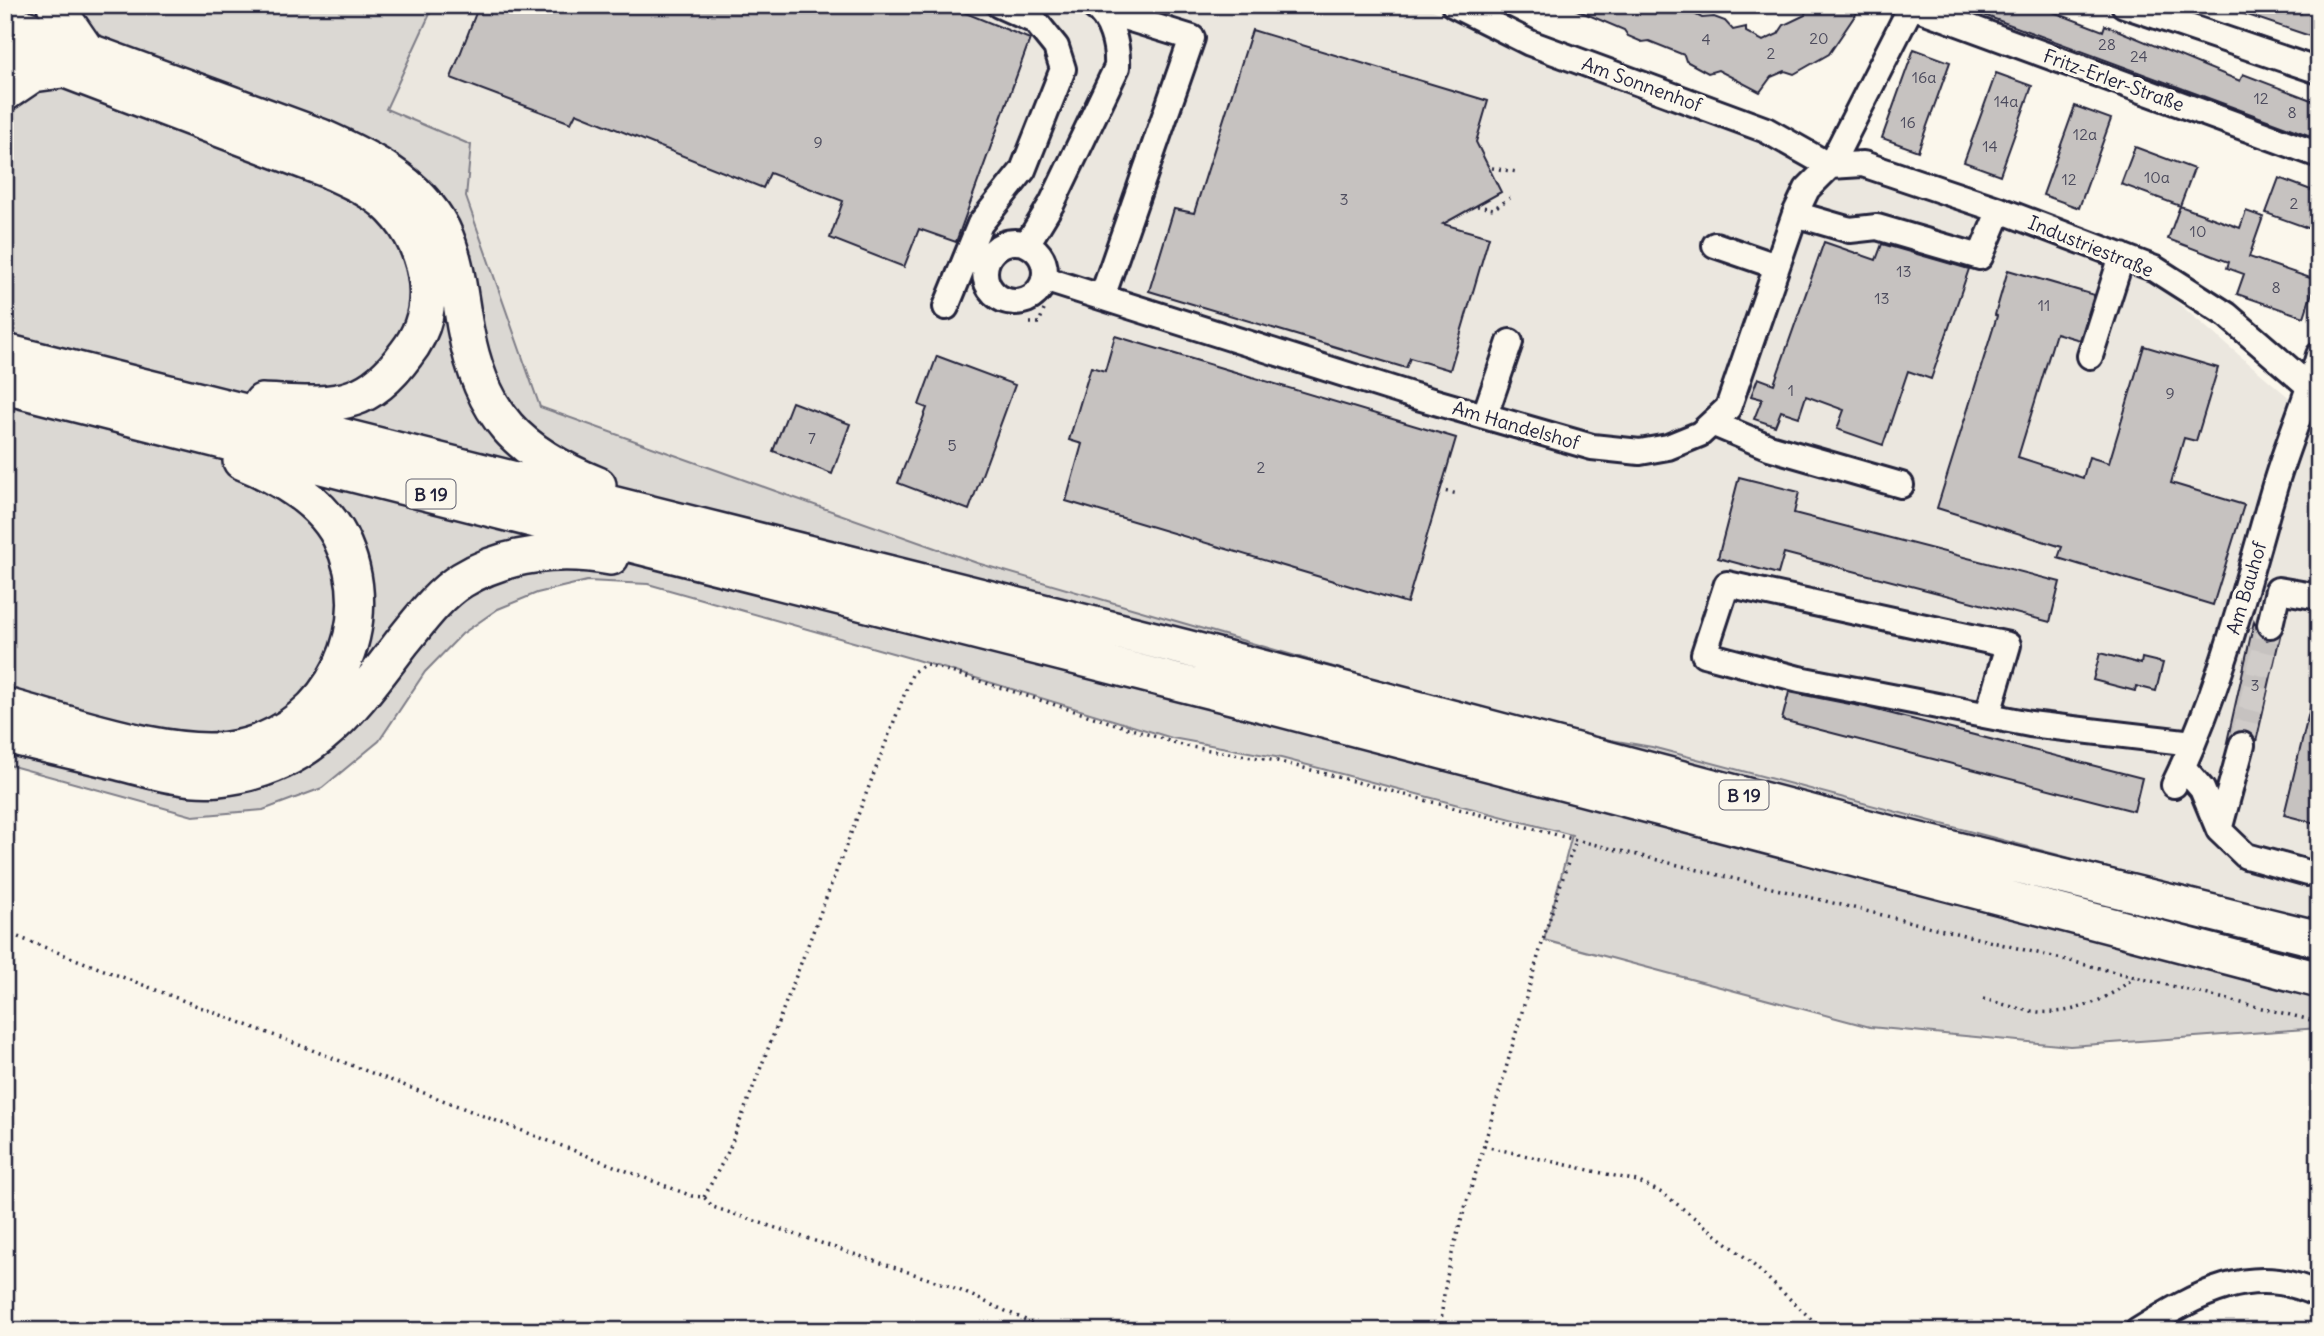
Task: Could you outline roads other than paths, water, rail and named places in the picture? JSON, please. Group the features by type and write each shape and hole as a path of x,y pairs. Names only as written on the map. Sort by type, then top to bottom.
{"highway":[{"path":"55,5 74,60"},
{"path":"10,29 74,60 363,186 385,202 406,225 421,253 429,283 425,315 415,344 394,370 374,386 353,398 315,404 189,399"},
{"path":"5,93 33,74 74,60 321,137 360,154 395,176 428,208 446,239 459,287 476,377 508,428 558,468 608,489 670,521"},
{"name":"B 19","path":"5,352 1172,645 1887,833 2319,939"},
{"name":"B 19","path":"5,386 709,563 2319,979"},
{"path":"5,706 127,738 202,752 238,748 265,740 303,717 327,694 342,668 354,633 356,601 351,567 339,536 328,521 304,497 269,472 154,424"},
{"path":"5,735 178,777 219,778 268,767 314,744 355,705 422,617 461,580 510,558 580,552 623,559 709,563"}],"street":[{"path":"988,285 938,304 980,224 1023,170 1063,69 1056,47 1035,21 999,5"},
{"name":"Am Sonnenhof","path":"1454,5 1531,43 1766,130 1830,166"},
{"path":"2124,5 2319,71"},
{"path":"1901,485 1769,447 1714,424 1728,408 1795,214 1807,189 1830,166 1910,6"},
{"name":"Fritz-Erler-Straße","path":"1910,6 2319,155"},
{"path":"1027,244 1052,203 1117,68 1113,37 1095,7"},
{"path":"1095,7 1192,38 1102,297"},
{"name":"Industriestraße","path":"1830,166 1863,164 2000,210 2155,269 2227,315 2314,392"},
{"path":"1795,214 1850,230 1877,227 1980,257 2000,210"},
{"path":"1012,242 1027,244 1038,253 1044,265 1044,279 1038,292 1026,300 1004,299 988,285 985,271 988,257 998,247 1012,242"},
{"path":"1715,245 1776,267"},
{"path":"2090,356 2122,256"},
{"name":"Am Handelshof","path":"1044,279 1592,447 1640,452 1668,447 1714,424"},
{"path":"1485,415 1510,342"},
{"name":"Am Bauhof","path":"2218,830 2202,789 2178,776 2193,743 2249,586 2277,479 2314,392 2319,355"},
{"path":"1988,714 2008,645 1727,584 1704,654 1799,679 2030,724 2193,743"},
{"path":"2270,625 2278,590 2319,597"},
{"path":"2242,746 2218,830 2246,856 2319,876"},
{"path":"2138,1331 2213,1289 2262,1280 2292,1282 2319,1295"}],"tunnel":[{"path":"2242,745 2270,625"}]}
